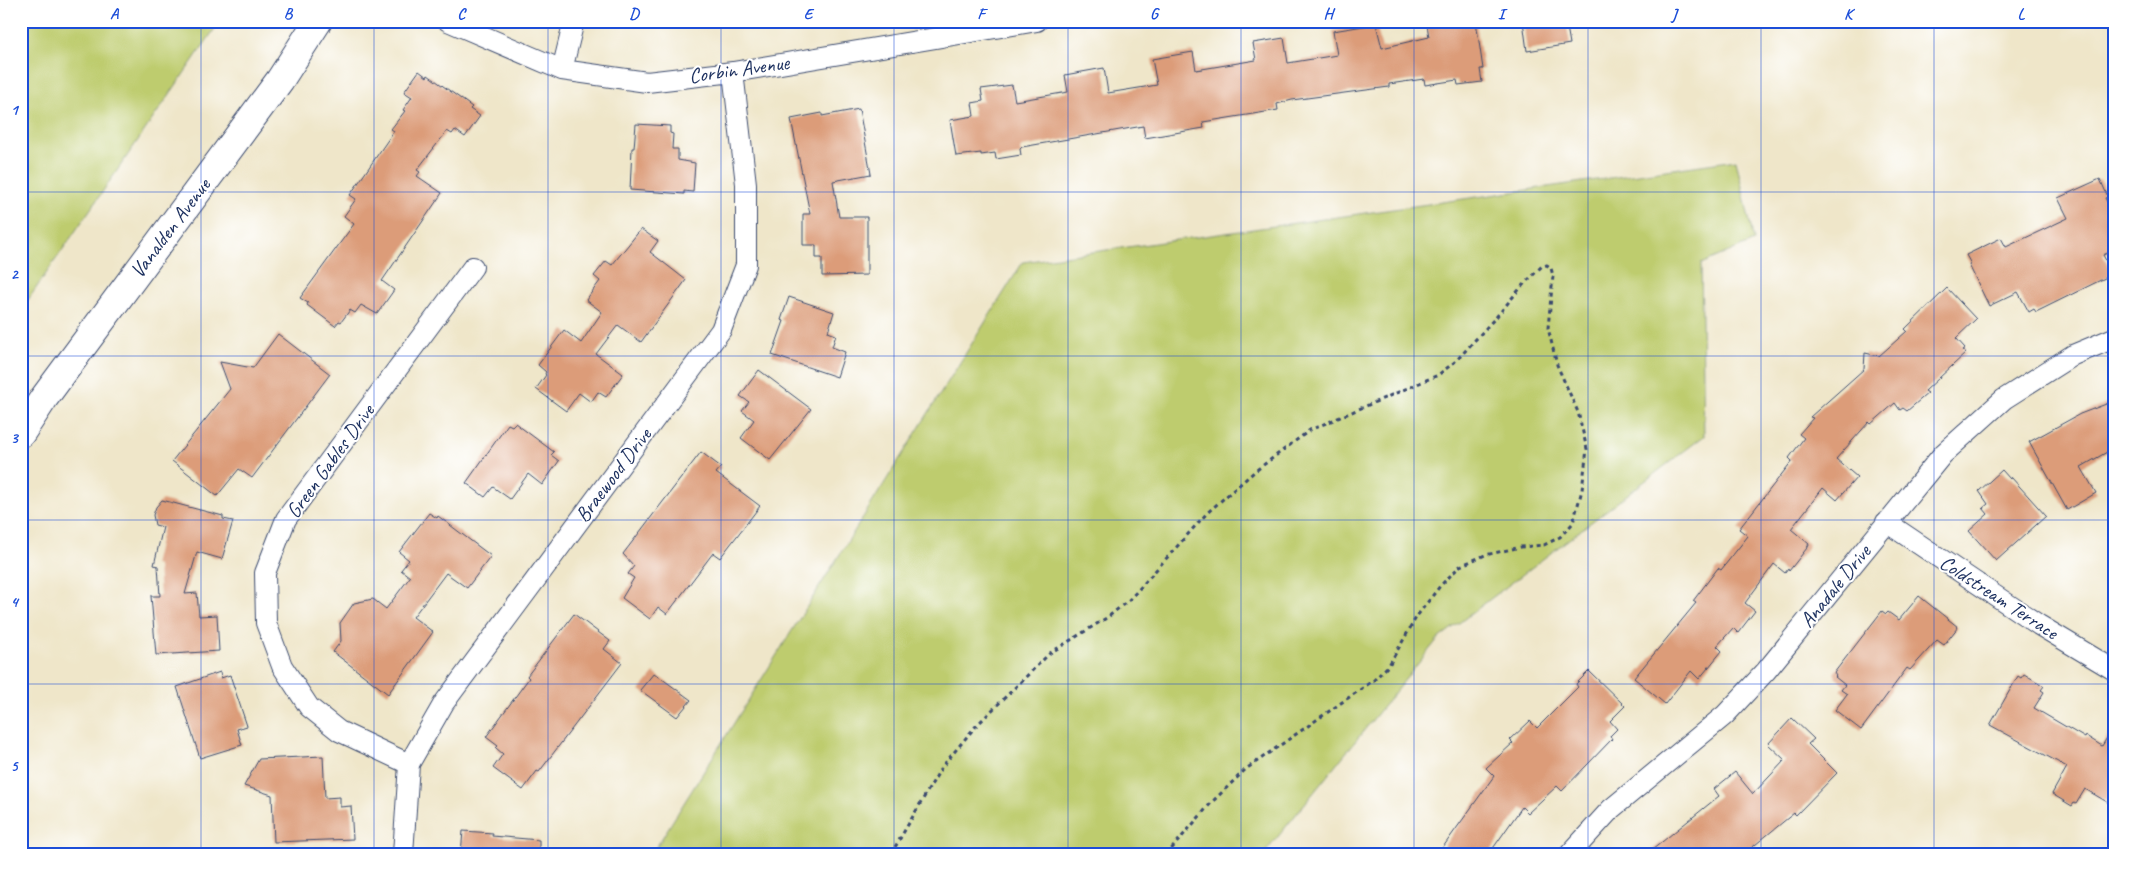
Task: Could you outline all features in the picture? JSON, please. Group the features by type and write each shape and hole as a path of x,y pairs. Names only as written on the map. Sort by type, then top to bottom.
{"main road":[{"name":"Vanalden Avenue","path":"21,433 44,398 280,80 318,21"}],"street":[{"name":"Corbin Avenue","path":"448,21 562,70 647,82 734,72 1037,21"},
{"path":"562,70 574,21"},
{"name":"Braewood Drive","path":"403,854 409,764 444,703 720,330 746,265 746,184 734,72"},
{"name":"Green Gables Drive","path":"409,764 339,731 309,707 282,666 266,622 265,573 286,519 473,267"},
{"name":"Anadale Drive","path":"1570,854 1611,809 1725,715 1766,671 1943,454 2004,399 2073,355 2114,338"},
{"name":"Coldstream Terrace","path":"1886,522 2039,625 2114,670"}],"path":[{"path":"891,854 941,768 975,727 1050,652 1108,617 1130,599 1207,513 1254,472 1310,430 1438,376 1456,361 1529,278 1542,266 1547,265 1551,268 1552,276 1548,328 1557,365 1578,412 1587,449 1582,490 1573,523 1560,537 1544,545 1521,547 1486,555 1460,566 1440,586 1417,616 1389,665 1374,680 1246,769 1212,802 1167,854"}],"green space":[{"path":"21,21 217,21 214,30 21,310"},
{"path":"1736,160 1754,241 1701,264 1704,436 1438,639 1264,854 652,854 1023,262"}],"building":[{"path":"1436,21 1476,21 1483,69 1480,69 1482,82 1458,85 1457,80 1425,85 1424,79 1389,84 1389,87 1292,100 1277,104 1278,110 1203,122 1204,128 1145,138 1143,126 1022,147 1020,149 1021,155 996,159 995,153 956,156 950,120 974,116 972,103 983,101 981,89 1012,85 1015,101 1068,92 1065,75 1104,68 1108,93 1157,85 1152,59 1193,52 1196,70 1256,60 1253,43 1284,38 1288,63 1337,55 1333,31 1376,24 1382,48 1429,37 1427,25 1436,23"},
{"path":"1523,21 1566,21 1570,44 1527,51"},
{"path":"419,71 427,77 428,75 472,107 470,109 480,116 465,137 455,130 452,134 447,131 417,170 420,172 417,176 442,193 382,281 394,290 377,314 361,305 355,313 350,310 341,322 339,321 335,326 300,298 354,224 344,216 356,199 350,195 394,131 391,129 405,111 403,110 412,97 404,92"},
{"path":"859,109 871,174 833,181 839,217 867,217 867,275 822,276 822,258 816,258 816,245 803,245 803,214 810,214 791,119 822,113 822,116"},
{"path":"636,124 670,126 670,133 673,134 672,149 678,149 678,160 695,163 693,192 684,191 684,194 630,190 632,148 634,148"},
{"path":"2100,179 2108,197 2105,198 2114,215 2114,250 2103,255 2113,274 2036,312 2034,309 2029,312 2018,292 1989,306 1966,255 2001,238 2006,247 2068,218 2058,198"},
{"path":"641,229 658,241 650,252 686,280 641,342 618,325 596,354 623,374 606,397 598,392 591,402 579,393 566,411 536,389 546,375 546,372 538,365 564,330 581,343 602,312 586,300 600,281 594,276 606,261 612,265"},
{"path":"1947,288 1976,319 1956,338 1965,348 1962,350 1966,353 1925,391 1928,393 1907,411 1903,408 1900,410 1895,403 1871,424 1869,422 1836,459 1857,477 1837,500 1823,488 1791,529 1809,544 1807,548 1789,571 1788,569 1785,573 1774,564 1745,603 1755,611 1738,633 1733,628 1717,646 1722,651 1699,679 1691,671 1665,704 1634,678 1696,603 1693,601 1718,568 1721,570 1748,536 1739,529 1792,461 1789,458 1804,438 1799,434 1813,418 1810,417 1864,369 1865,353 1879,356 1907,331 1905,329"},
{"path":"789,297 834,312 828,332 836,335 832,347 845,352 837,377 772,355 784,321 781,320"},
{"path":"278,334 330,374 252,478 239,469 217,496 172,461 230,389 220,362 253,368"},
{"path":"759,370 811,409 770,460 741,438 754,420 742,411 749,402 740,396"},
{"path":"2114,401 2114,448 2081,467 2096,493 2067,510 2029,442 2080,414"},
{"path":"515,423 554,452 551,455 559,461 542,485 528,474 510,499 493,487 485,497 466,483 508,424 512,426"},
{"path":"701,452 721,467 716,473 760,506 720,558 713,553 667,614 658,607 650,619 622,598 634,578 628,574 634,566 623,554"},
{"path":"2002,470 2010,479 2011,477 2046,516 1996,561 1969,531 1988,514 1983,508 1988,504 1979,491"},
{"path":"162,500 223,516 223,519 233,521 222,559 197,552 185,594 197,593 199,616 217,615 219,651 156,655 151,596 160,596 158,566 154,565 163,527 155,525 153,515 156,507"},
{"path":"429,513 437,518 438,516 491,556 467,588 446,573 413,617 433,632 388,694 333,652 341,641 340,623 354,603 373,599 386,609 410,577 401,570 409,560 399,552"},
{"path":"1919,596 1958,627 1944,645 1937,640 1910,670 1907,668 1861,730 1835,710 1847,694 1841,690 1845,685 1835,677 1834,673 1882,611 1886,614 1888,612 1899,620"},
{"path":"574,614 610,641 604,649 622,663 539,772 537,771 523,790 493,768 503,754 496,748 498,746 486,737 529,678 527,676"},
{"path":"1589,671 1625,706 1610,721 1617,729 1610,736 1612,739 1562,791 1557,786 1528,813 1522,807 1489,854 1438,854 1494,776 1486,768 1513,743 1510,740 1530,721 1537,728 1578,687 1576,684"},
{"path":"220,672 221,678 230,675 247,726 237,729 242,745 200,758 177,687"},
{"path":"654,673 691,700 677,717 640,690"},
{"path":"2024,674 2044,686 2041,690 2044,692 2034,708 2085,738 2086,736 2102,746 2114,726 2114,806 2085,789 2076,804 2074,803 2072,806 2052,794 2067,767 1990,725 2018,676 2021,678"},
{"path":"1792,718 1814,739 1808,744 1837,773 1796,815 1794,813 1744,854 1647,854 1719,796 1714,789 1735,772 1753,794 1785,760 1768,744"},
{"path":"323,756 325,798 340,797 340,807 351,806 353,839 274,842 272,795 244,786 259,759"},
{"path":"463,831 493,833 492,836 539,840 539,854 461,854"}]}
